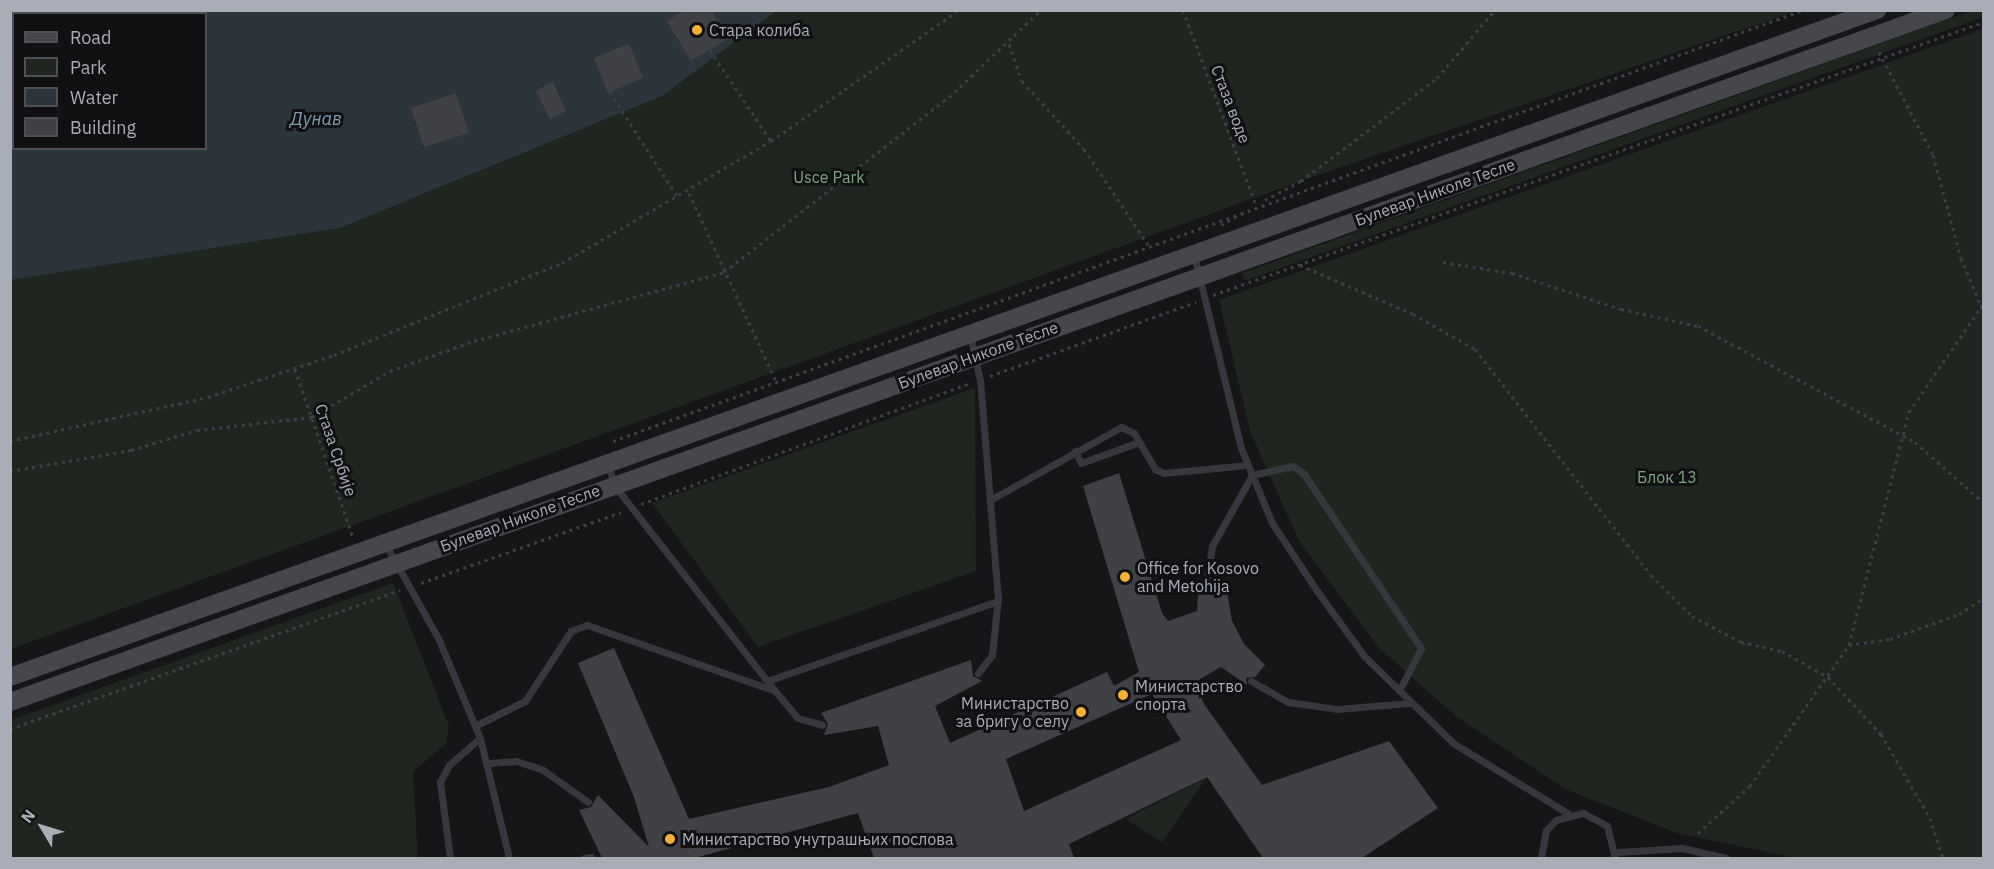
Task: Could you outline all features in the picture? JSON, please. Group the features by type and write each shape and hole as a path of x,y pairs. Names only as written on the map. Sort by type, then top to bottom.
{"main road":[{"name":"Булевар Николе Тесле","path":"10,677 1877,10"},
{"name":"Булевар Николе Тесле","path":"10,702 396,562 1946,10"}],"lane":[{"path":"1194,254 1248,465 1272,523 1364,656 1410,704 1454,743 1569,814 1597,817 1611,832 1616,855 1682,848 1701,855 1726,858"},
{"path":"970,334 980,380 998,601 992,655 978,673"},
{"path":"990,500 1121,427 1139,442 1155,469 1164,473 1248,465"},
{"path":"1075,451 1081,463 1139,442"},
{"path":"608,464 614,485 775,691 798,718 822,725"},
{"path":"1206,581 1212,546 1252,475 1293,466 1304,474 1407,623 1421,648 1399,691"},
{"path":"386,543 439,640 480,738 489,763 509,858"},
{"path":"767,681 998,601"},
{"path":"475,726 525,701 571,631 587,625 775,691"},
{"path":"117,639 126,661"},
{"path":"1251,681 1288,702 1337,710 1410,704"},
{"path":"450,858 443,772 480,738"},
{"path":"489,763 516,761 543,770 588,802"},
{"path":"1541,858 1546,830 1569,814"}],"path":[{"path":"10,441 208,398 295,369 562,263 679,199 771,141 959,10"},
{"path":"10,471 130,450 197,430 312,417 390,371 474,341 724,272 1009,44 1041,10"},
{"name":"Стаза воде","path":"1183,10 1256,205"},
{"path":"1209,232 1301,181 1437,78 1495,10"},
{"path":"606,444 1256,205 1803,10"},
{"path":"10,729 632,508 1204,299 1983,22"},
{"path":"1872,37 1933,155 1978,305 1983,314"},
{"path":"1009,44 1022,81 1084,149 1149,246"},
{"path":"710,50 771,141"},
{"path":"610,92 679,199"},
{"path":"689,193 776,381"},
{"path":"1443,262 1512,273 1621,309 1698,326 1902,435 1957,475 1983,503"},
{"path":"1300,265 1413,314 1475,349 1651,575 1692,616 1741,642 1782,651 1828,677 1881,734 1930,818 1943,858"},
{"path":"1698,833 1750,786 1849,645 1909,412 1978,305 1983,303"},
{"name":"Стаза Србије","path":"295,369 353,538"},
{"path":"342,540 353,538 364,532"},
{"path":"1849,645 1890,639 1959,614 1983,598"}],"green space":[{"name":"Usce Park","path":"776,11 1796,11 1301,181 11,649 11,280 340,228 662,96"},
{"path":"1971,11 1983,11 1983,17 1245,281 1242,273"},
{"name":"Блок 13","path":"1983,29 1983,858 1796,858 1677,833 1565,789 1458,718 1379,648 1299,541 1250,431 1219,300"},
{"path":"975,388 976,571 758,647 652,503"},
{"path":"393,583 449,726 446,743 413,772 418,858 11,858 11,720"},
{"path":"1207,777 1162,842 1126,819"}],"water":[{"name":"Дунав","path":"11,11 776,11 662,96 340,228 11,280"}],"building":[{"name":"Стара колиба","path":"685,10 711,10 728,39 691,61 667,21"},
{"path":"629,44 643,78 608,93 594,58"},
{"path":"553,82 566,111 550,119 536,91"},
{"path":"456,93 469,133 424,147 411,108"},
{"path":"1119,473 1162,613 1168,621 1197,611 1199,581 1206,587 1225,580 1232,621 1244,644 1265,665 1255,677 1246,678 1247,685 1221,667 1195,682 1204,704 1262,785 1389,741 1438,808 1362,858 1263,858 1207,777 1069,844 1074,858 874,858 858,813 695,858 602,858 579,810 591,807 598,795 649,847 634,797 578,663 614,648 689,819 829,787 889,765 878,726 824,735 828,724 821,713 971,660 973,676 982,681 935,706 950,743 1107,672 1114,686 1139,672 1083,486","holes":["1152,694 1181,740 1024,811 1006,759"]}],"place":[{"name":"Стара колиба","path":"697,30"},
{"name":"Office for Kosovo and Metohija","path":"1125,577"},
{"name":"Министарство спорта","path":"1123,695"},
{"name":"Министарство за бригу о селу","path":"1081,712"},
{"name":"Министарство унутрашњих послова","path":"670,839"}]}
